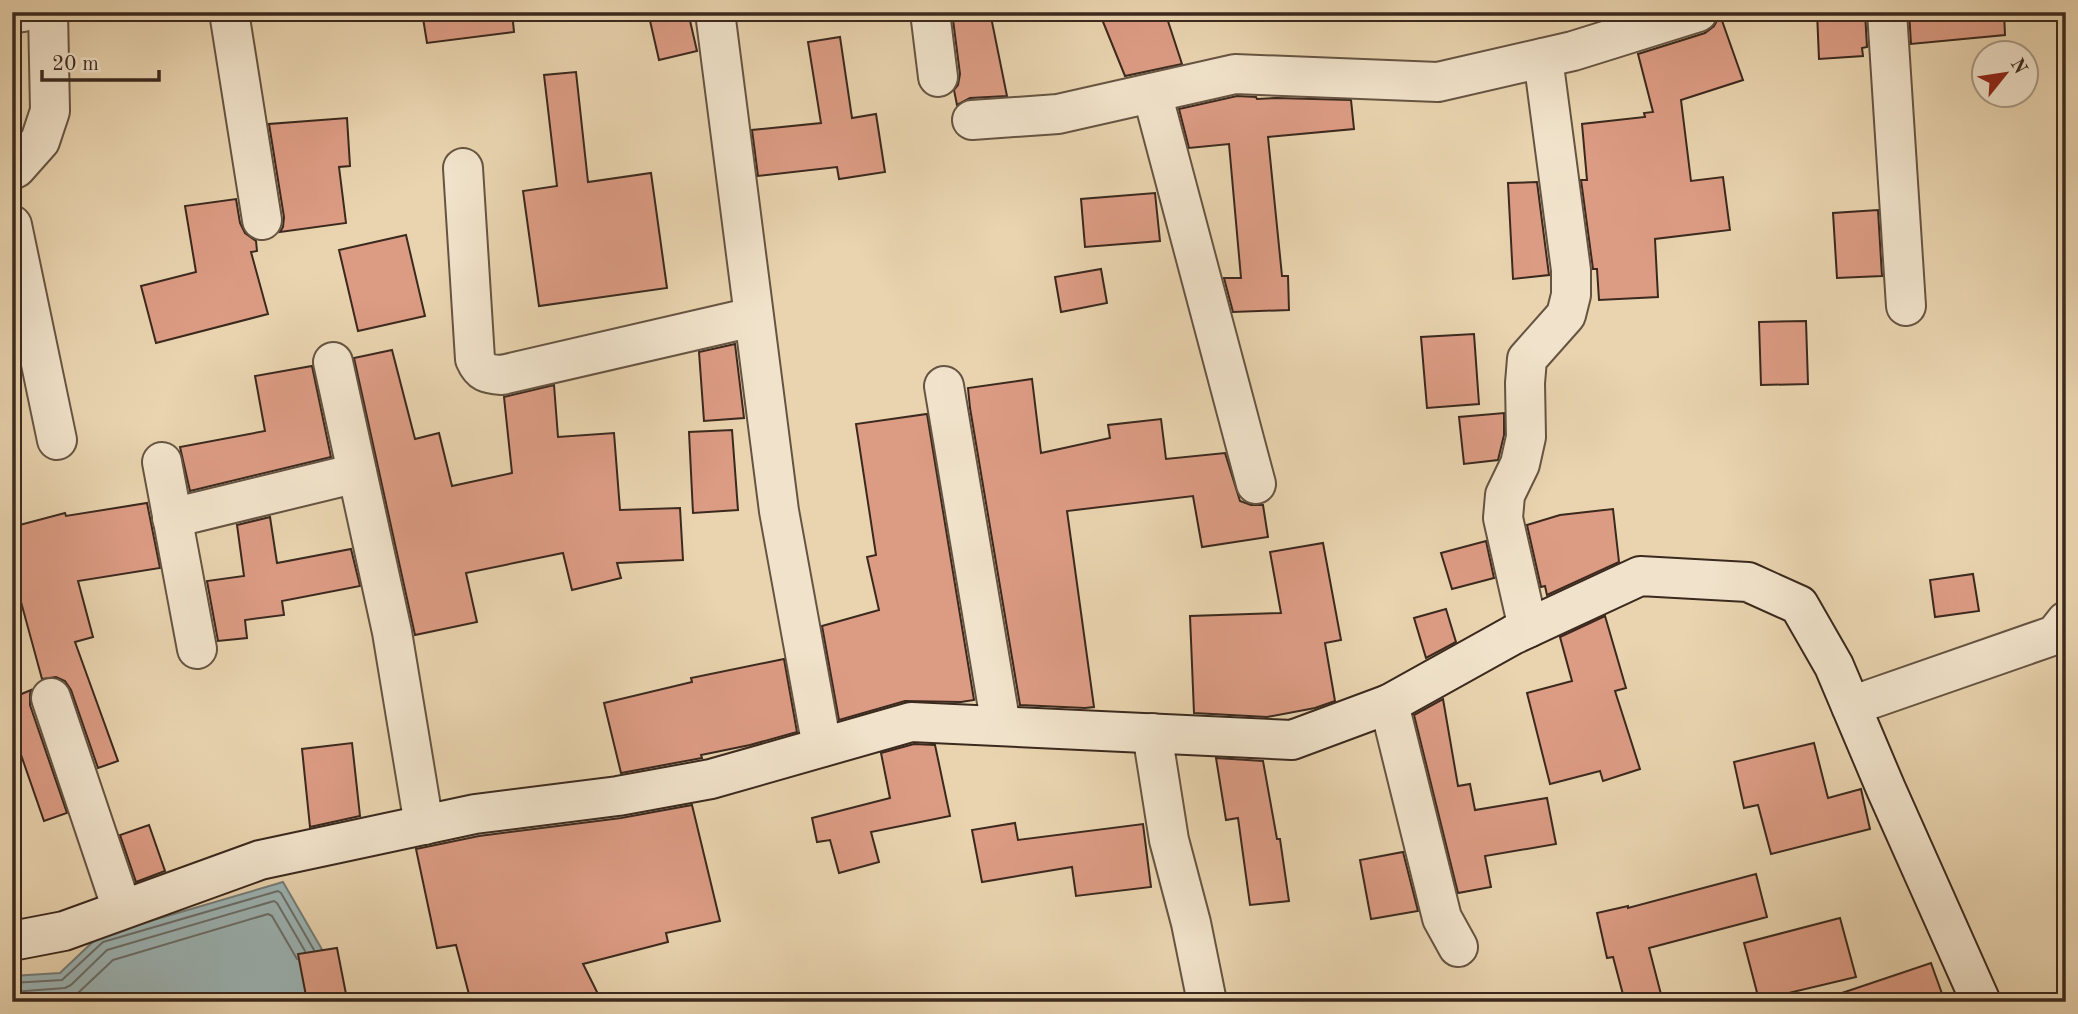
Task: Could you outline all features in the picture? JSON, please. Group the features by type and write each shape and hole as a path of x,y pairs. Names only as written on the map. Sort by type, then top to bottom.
{"street":[{"path":"12,13 23,12"},
{"path":"12,170 40,141 50,111 48,12"},
{"path":"229,12 262,220"},
{"path":"715,12 779,511 822,747"},
{"path":"930,12 939,77"},
{"path":"972,120 1058,114 1236,74 1438,82 1573,51 1698,12"},
{"path":"1887,12 1906,306"},
{"path":"1528,628 1503,518 1505,495 1520,464 1525,445 1527,359 1566,315 1571,295 1571,270 1543,58"},
{"path":"1152,93 1256,484"},
{"path":"463,168 474,359 480,371 502,375 753,317"},
{"path":"12,225 57,440"},
{"path":"333,362 392,632 424,825"},
{"path":"944,386 1001,726"},
{"path":"162,462 197,649"},
{"path":"172,518 357,473"},
{"path":"12,941 64,931 260,860 475,814 618,796 710,779 911,722 1292,740 1389,704 1528,628 1640,576 1748,582 1799,604 1834,666 1981,1002"},
{"path":"1852,706 2055,635 2066,621"},
{"path":"51,698 122,909"},
{"path":"1389,704 1442,918 1458,947"},
{"path":"1152,733 1169,840 1191,923 1206,1002"}],"water":[{"path":"283,882 335,972 327,1002 12,1002 12,976 60,973 99,936"}],"building":[{"path":"422,12 512,12 514,32 427,43"},
{"path":"648,12 688,12 697,51 659,60"},
{"path":"952,12 990,12 1007,96 970,98 957,105 954,90 960,74"},
{"path":"1099,12 1165,12 1182,64 1125,76"},
{"path":"1817,12 1865,12 1867,47 1862,48 1863,56 1819,59"},
{"path":"1909,12 2004,12 2005,35 1911,44"},
{"path":"1720,15 1743,80 1681,100 1691,181 1723,177 1730,230 1655,239 1658,297 1599,300 1597,269 1593,269 1581,180 1587,180 1582,124 1645,117 1644,113 1653,112 1638,54 1705,33 1714,26"},
{"path":"840,37 852,118 876,114 885,172 839,179 837,167 758,176 752,130 821,123 808,42"},
{"path":"576,72 588,182 651,173 667,288 539,306 523,191 557,186 544,75"},
{"path":"1237,96 1257,99 1351,100 1354,129 1268,137 1282,276 1288,276 1289,310 1233,312 1224,278 1241,278 1229,144 1189,148 1179,109"},
{"path":"347,118 350,166 339,167 346,223 280,232 284,217 269,124"},
{"path":"1537,182 1549,275 1513,279 1508,183"},
{"path":"1155,193 1160,241 1085,247 1081,199"},
{"path":"236,199 240,223 245,233 256,241 257,251 251,252 268,314 156,343 141,286 196,272 185,206"},
{"path":"1878,210 1882,276 1837,278 1833,213"},
{"path":"406,235 425,316 358,331 339,250"},
{"path":"1101,269 1107,303 1061,312 1055,277"},
{"path":"1806,321 1808,384 1761,385 1759,322"},
{"path":"1474,334 1479,404 1427,408 1421,337"},
{"path":"735,344 744,418 704,421 699,352"},
{"path":"392,350 415,439 439,433 452,486 512,473 504,397 554,385 558,437 614,433 620,510 680,508 683,560 617,563 621,578 572,590 563,553 466,573 477,622 415,635 354,358"},
{"path":"312,366 331,457 190,491 180,447 265,431 255,376"},
{"path":"1032,379 1041,453 1110,438 1108,425 1161,419 1166,459 1225,453 1240,501 1263,505 1268,537 1202,547 1193,496 1067,511 1094,707 1020,705 968,388"},
{"path":"1504,413 1504,435 1498,460 1464,464 1459,417"},
{"path":"927,414 974,700 905,701 839,720 822,626 879,610 867,557 876,555 856,424"},
{"path":"732,430 738,510 693,513 689,432"},
{"path":"147,503 160,568 78,581 93,637 75,642 118,761 98,768 71,690 65,681 56,677 42,679 18,591 12,593 12,527 65,513 66,516"},
{"path":"1613,509 1619,562 1547,595 1545,586 1541,587 1527,525 1560,515"},
{"path":"270,517 277,563 351,549 360,586 282,601 284,615 245,620 247,638 218,641 207,581 244,576 237,525"},
{"path":"1486,541 1494,578 1452,589 1441,553"},
{"path":"1323,543 1341,640 1325,643 1335,701 1315,708 1267,717 1194,713 1190,616 1281,613 1270,552"},
{"path":"1973,574 1979,611 1935,617 1930,580"},
{"path":"1446,609 1456,642 1426,658 1414,618"},
{"path":"1605,616 1626,688 1615,691 1640,769 1603,781 1600,771 1550,784 1527,693 1572,681 1560,637"},
{"path":"784,659 797,732 701,755 702,758 621,773 604,703 692,682 691,678"},
{"path":"31,690 30,705 67,813 44,821 12,729 12,698"},
{"path":"1443,699 1458,786 1470,784 1475,810 1547,798 1556,844 1485,856 1491,887 1458,893 1414,715"},
{"path":"352,743 360,816 310,827 302,749"},
{"path":"1814,743 1828,798 1861,789 1870,829 1771,854 1758,805 1744,808 1734,762"},
{"path":"914,744 935,745 950,816 871,832 879,862 839,873 830,840 817,842 812,818 890,798 881,753"},
{"path":"1216,758 1263,761 1277,839 1280,839 1289,901 1250,905 1238,818 1226,820"},
{"path":"692,805 720,921 666,933 668,942 583,964 602,1002 471,1002 456,945 437,948 416,849 479,836 621,818"},
{"path":"1015,823 1018,840 1143,824 1151,887 1076,896 1072,867 982,882 972,830"},
{"path":"149,825 165,871 136,882 120,835"},
{"path":"1403,852 1418,911 1371,919 1360,860"},
{"path":"1756,874 1767,917 1649,948 1663,1002 1625,1002 1613,957 1607,958 1597,913 1628,908"},
{"path":"1840,918 1856,977 1759,1000 1744,943"},
{"path":"337,948 346,994 307,1001 298,954"},
{"path":"1931,963 1945,1002 1834,1002 1833,996"}]}
